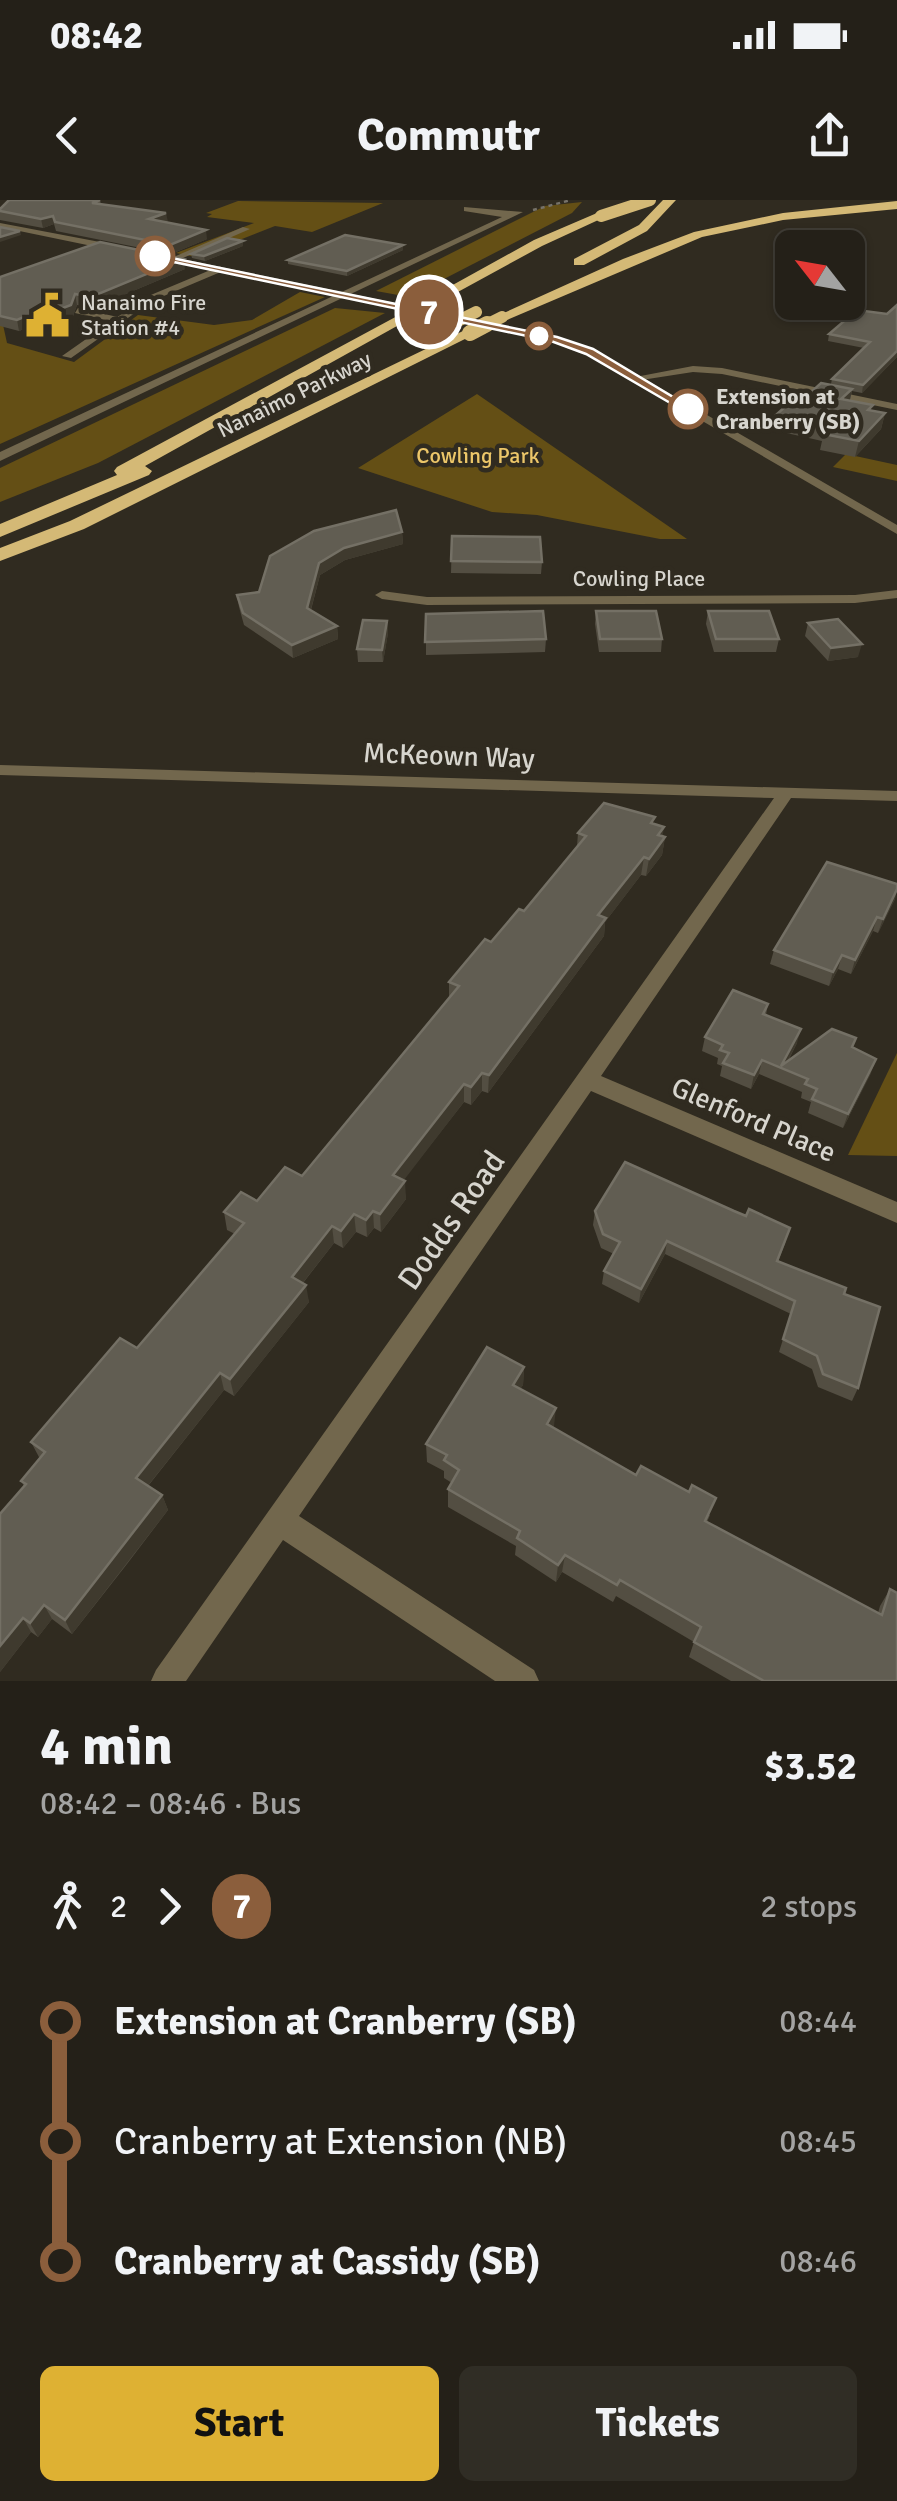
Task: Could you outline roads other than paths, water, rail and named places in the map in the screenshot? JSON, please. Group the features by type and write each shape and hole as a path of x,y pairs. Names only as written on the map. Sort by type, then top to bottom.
{"highway":[{"path":"610,200 642,205 652,212 658,225"},
{"name":"Nanaimo Parkway","path":"0,530 180,444 538,243 650,200"},
{"path":"0,530 146,469 476,312 498,310 658,225 670,200"},
{"name":"Nanaimo Parkway","path":"0,555 77,525 470,333 498,310 708,232 814,212 897,205"},
{"path":"565,269 658,225"}],"street":[{"path":"0,457 515,214 467,209"},
{"path":"0,228 12,227 126,250"},
{"path":"73,255 102,245"},
{"path":"141,253 554,339 589,352 636,378 897,530"},
{"path":"67,356 149,300 220,269"},
{"path":"636,378 693,369 722,371 897,407"},
{"name":"Cowling Place","path":"382,595 466,601 855,599 897,594"},
{"name":"McKeown Way","path":"0,770 897,796"},
{"name":"Dodds Road","path":"167,1681 785,794"},
{"name":"Glenford Place","path":"588,1080 897,1213"},
{"path":"281,1521 522,1681"}],"lane":[{"path":"172,260 246,230"},
{"path":"78,311 119,320"}],"place":[{"name":"Nanaimo Fire Station #4","path":"48,315"},
{"name":"Extension at Cranberry (SB)","path":"688,409"}],"park label":[{"name":"Cowling Park","path":"478,455"}]}
